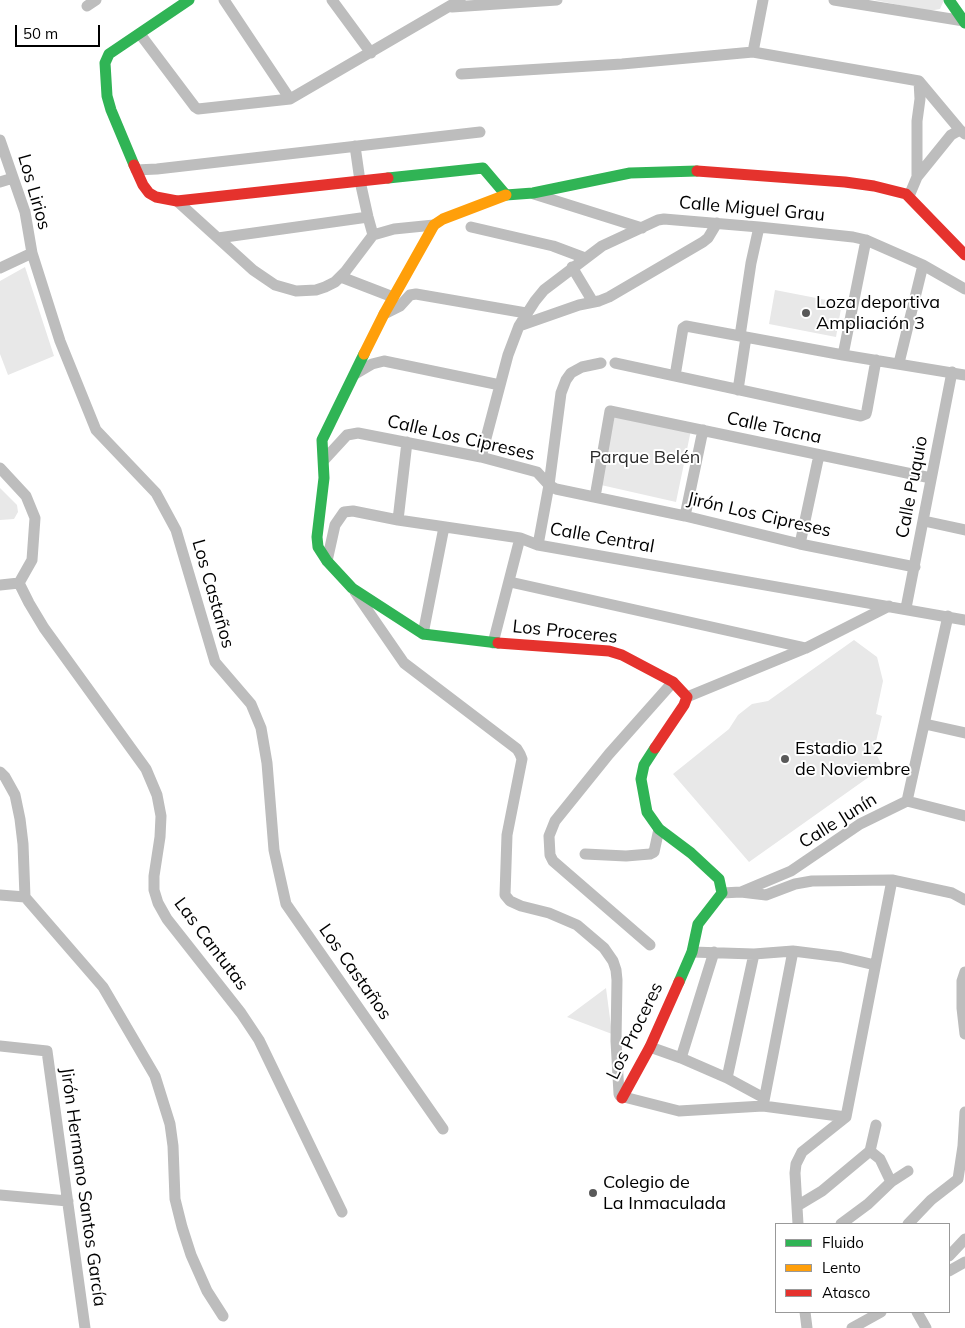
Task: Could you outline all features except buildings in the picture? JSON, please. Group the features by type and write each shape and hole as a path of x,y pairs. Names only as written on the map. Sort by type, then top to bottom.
{"street":[{"path":"189,0 109,54 105,63 107,96 120,135 149,193 156,197 177,201 483,168 506,195"},
{"path":"224,0 290,99"},
{"path":"332,0 371,53"},
{"path":"140,34 198,109 290,99 371,53 443,5 460,0"},
{"path":"443,5 557,0"},
{"path":"753,52 763,0"},
{"path":"834,0 964,22"},
{"path":"949,0 964,22"},
{"path":"461,74 622,64 753,52 919,80 963,132 951,135 917,177 909,196"},
{"path":"917,177 919,80"},
{"path":"136,170 157,170 480,132"},
{"name":"Los Lirios","path":"0,140 25,212 32,253"},
{"path":"355,146 360,181 374,235"},
{"path":"353,375 384,314 434,225 443,219 506,195 533,193 630,174 704,171 845,182 874,186 909,196 965,253"},
{"path":"0,182 13,178"},
{"path":"533,193 642,228"},
{"path":"177,201 253,270 275,285 305,291 325,288 342,277 374,235 388,230 434,225"},
{"path":"218,238 368,217"},
{"name":"Calle Miguel Grau","path":"481,457 508,355 526,313 544,290 602,246 664,219 759,227 866,240 923,265 965,289"},
{"path":"519,326 579,305 610,297 708,238 717,223"},
{"path":"738,390 751,263 759,227"},
{"path":"471,228 553,246 585,258"},
{"path":"843,355 866,240"},
{"path":"0,268 32,253"},
{"name":"Los Castaños","path":"32,253 60,341 96,430 156,493 176,530 215,662 251,704 261,728 268,763 274,850 286,904 443,1129"},
{"path":"899,363 923,265"},
{"path":"572,267 593,302"},
{"path":"342,277 394,297"},
{"path":"384,314 400,306 410,296 416,294 526,313"},
{"path":"675,376 684,326 965,375"},
{"path":"615,363 861,416 866,414 868,410 876,360"},
{"path":"353,375 372,364 384,361 500,384"},
{"path":"538,545 549,485 561,393 571,373 582,367 601,363"},
{"name":"Calle Puquio","path":"906,608 952,372"},
{"name":"Los Proceres","path":"353,375 322,440 324,460 323,497 317,537 318,546 327,560 352,588 423,634 493,642 609,651 622,655 673,682 687,697"},
{"name":"Calle Tacna","path":"595,497 610,411 931,478"},
{"path":"686,516 703,430"},
{"name":"Calle Los Cipreses","path":"324,460 347,435 358,433 481,457 537,472 549,485 556,489 595,497"},
{"path":"398,520 407,442"},
{"path":"800,544 819,456"},
{"path":"0,468 26,496 36,518 32,560 19,583 0,585"},
{"name":"Jirón Los Cipreses","path":"595,497 686,516 800,544 915,567"},
{"name":"Calle Central","path":"327,560 335,525 344,512 353,511 398,520 520,538 538,545 906,608 965,620"},
{"path":"924,521 965,530"},
{"path":"423,634 444,527"},
{"path":"493,642 520,538"},
{"path":"510,582 806,648"},
{"name":"Las Cantutas","path":"19,583 44,628 146,769 157,795 161,816 154,876 154,890 158,904 167,919 241,1013 259,1040 342,1212"},
{"path":"352,588 404,663 517,749 520,754 522,759 507,835 506,895 510,901 521,906 549,913 577,925 604,948 613,962 617,980 616,1041 618,1094 622,1098 679,1111 764,1102 846,1117"},
{"path":"722,893 719,879 691,853 659,829 647,812 641,779 644,765 684,705 687,697 806,648 889,606"},
{"path":"948,616 907,801 965,816"},
{"path":"650,946 554,861 550,855 549,836 555,821 603,762 673,682"},
{"path":"925,724 965,733"},
{"path":"0,772 15,795 20,819 25,897 104,988 155,1076 170,1124 173,1146 175,1199 182,1227 191,1256 207,1291 223,1316"},
{"name":"Calle Junín","path":"722,893 741,892 792,871 860,824 907,801"},
{"path":"585,854 626,856 650,854 654,852 659,829"},
{"path":"798,1223 796,1164 802,1152 846,1117 892,880"},
{"path":"741,892 766,895 795,884 812,881 892,880 952,893 965,900"},
{"name":"Los Proceres","path":"622,1098 650,1047 692,952 698,924 722,893"},
{"path":"0,894 25,897"},
{"path":"764,1102 793,951"},
{"path":"692,952 754,954 793,951 841,957 875,965"},
{"path":"681,1058 714,952"},
{"path":"728,1078 754,954"},
{"path":"965,972 962,981 962,1008 965,1034"},
{"name":"Jirón Hermano Santos García","path":"0,1046 47,1051 84,1328"},
{"path":"650,1047 728,1078 764,1102"},
{"path":"909,1223 931,1200 958,1179 964,1147 965,1112"},
{"path":"797,1206 822,1191 870,1151 876,1125"},
{"path":"870,1151 880,1159 891,1182"},
{"path":"842,1223 868,1204 891,1182 908,1171"},
{"path":"0,1195 68,1201"},
{"path":"950,1255 965,1239"},
{"path":"950,1270 965,1262"},
{"path":"805,1313 807,1328"},
{"path":"852,1328 880,1313"},
{"path":"918,1313 926,1328"}],"green space":[{"path":"874,0 944,0 940,9 929,11"},
{"path":"25,267 54,356 8,375 0,354 0,281"},
{"name":"Loza deportiva Ampliación 3","path":"775,290 842,303 836,337 769,324"},
{"name":"Parque Belén","path":"614,415 691,430 676,502 601,485"},
{"path":"0,488 17,505 18,512 14,519 0,520"},
{"name":"Estadio 12 de Noviembre","path":"854,640 877,657 883,681 876,714 882,716 874,750 883,767 749,862 673,774 729,729 738,715 752,704 768,701"},
{"path":"606,988 612,1034 567,1017"}],"traffic: fast":[{"path":"134,165 107,96 105,63 109,54 189,0"},
{"path":"949,0 965,23"},
{"path":"388,178 483,168 506,195 533,193 630,173 697,171"},
{"path":"364,354 322,440 324,478 317,537 318,547 327,561 352,588 423,634 498,643"},
{"path":"655,748 644,765 641,779 647,812 659,829 691,853 719,879 722,893 698,924 692,952 679,982"}],"traffic: slow":[{"path":"364,354 434,225 443,219 506,195"}],"traffic: jam":[{"path":"134,165 143,185 149,193 156,197 177,201 388,178"},
{"path":"697,171 845,182 874,186 906,194 965,255"},
{"path":"498,643 609,651 622,655 673,682 687,697 684,705 655,748"},
{"path":"622,1098 650,1047 679,982"}],"place":[{"name":"Loza deportiva Ampliación 3","path":"806,313"},
{"name":"Estadio 12 de Noviembre","path":"785,759"},
{"name":"Colegio de La Inmaculada","path":"593,1193"}]}
